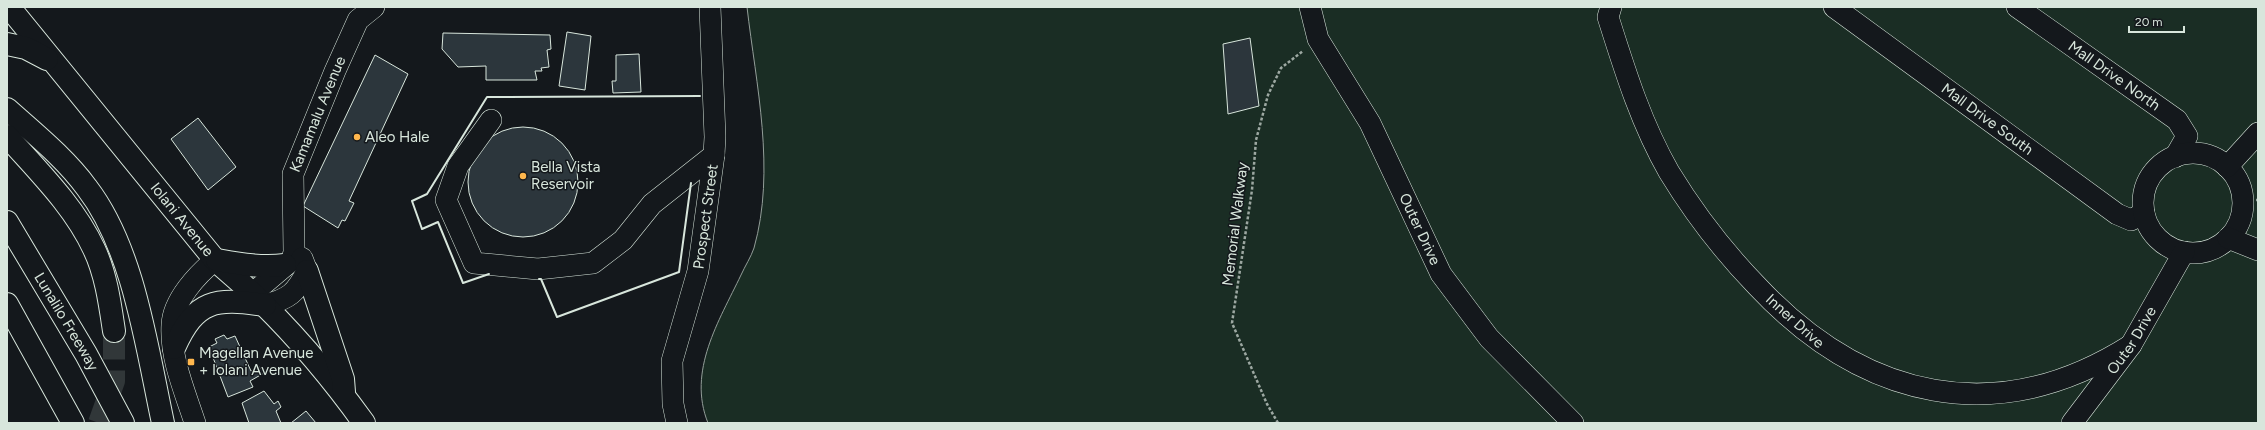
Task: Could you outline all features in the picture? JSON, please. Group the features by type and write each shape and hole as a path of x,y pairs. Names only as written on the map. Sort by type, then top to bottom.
{"main road":[{"name":"Iolani Avenue","path":"9,7 215,260 259,299 333,380 364,423"},
{"path":"7,44 26,48 54,63"},
{"path":"7,109 53,150 87,187 105,214 125,258 163,423"},
{"path":"7,136 69,207 94,249 109,297 114,331"},
{"name":"Lunalilo Freeway","path":"7,222 86,354 123,423"},
{"path":"215,260 261,267 285,265"},
{"path":"307,271 343,379 344,395"},
{"path":"174,348 182,330 191,318 207,306 219,302 238,302 259,299"},
{"path":"7,304 73,422"},
{"path":"7,331 73,422"}],"street":[{"name":"Kamamalu Avenue","path":"259,299 285,265 292,260 294,252 293,174 335,71 358,20 374,7"},
{"name":"Prospect Street","path":"677,423 673,404 672,361 698,272 714,155 715,137 710,7"},
{"name":"Outer Drive","path":"1310,7 1318,39 1370,123 1441,274 1489,338 1573,423"},
{"name":"Mall Drive South","path":"1834,7 2117,214 2131,220 2144,213"},
{"name":"Mall Drive North","path":"2017,7 2177,120 2187,136 2175,157"},
{"name":"Inner Drive","path":"1608,10 1629,84 1645,124 1670,172 1687,200 1720,244 1773,303 1809,336 1848,364 1885,384 1922,397 1964,404 1986,404 2032,398 2075,383 2101,368 2131,345"},
{"path":"491,120 458,166 446,200 474,263 538,269 592,263 623,240 652,204 714,155"},
{"path":"2227,167 2258,133"},
{"path":"2189,154 2202,154 2215,159 2227,167 2235,177 2241,189 2243,202 2240,222 2228,238 2219,246 2208,251 2184,252 2169,248 2157,239 2148,227 2144,213 2143,199 2146,185 2153,173 2163,163 2175,157 2189,154"},
{"name":"Kamamalu Avenue","path":"294,233 307,271"},
{"path":"2228,238 2258,250"},
{"name":"Outer Drive","path":"2072,423 2131,345 2184,252"},
{"path":"195,423 180,378 174,348 172,324 175,311 191,283 215,260"},
{"path":"259,299 283,301 298,288 307,271"}],"path":[{"name":"Memorial Walkway","path":"1278,423 1267,404 1232,323 1251,197 1256,140 1268,95 1281,68 1318,39"}],"green space":[{"path":"747,7 2258,7 2258,423 708,423 702,404 701,384 703,365 715,328 754,248 760,218 763,188 764,158 762,128"}],"building":[{"path":"567,32 591,36 585,90 559,86"},
{"path":"443,33 550,35 551,49 547,50 549,67 541,68 542,71 535,71 537,80 486,80 486,66 458,67 442,49"},
{"path":"1250,38 1259,106 1228,114 1223,44"},
{"path":"639,54 641,92 613,93 612,81 616,81 616,55"},
{"name":"Aleo Hale","path":"375,55 408,74 349,201 354,203 345,221 342,220 338,228 303,206"},
{"path":"198,118 236,167 208,190 171,139"},
{"name":"Bella Vista Reservoir","path":"523,127 544,131 554,136 562,143 569,151 574,161 578,182 574,203 569,213 562,221 554,228 544,233 523,237 502,233 492,228 484,221 477,213 472,203 468,182 472,161 477,151 484,143 492,136 502,131"},
{"path":"224,335 227,339 235,336 251,371 260,367 264,373 250,381 253,387 228,397 209,347 217,343 215,339"},
{"path":"264,391 274,404 278,401 281,407 276,411 281,423 249,423 242,403"},
{"path":"306,411 316,423 291,423"}],"tunnel":[{"path":"99,423 114,381 114,331"}],"wall":[{"path":"489,274 463,283 438,222 422,229 412,201 427,194 487,97 700,96"},
{"path":"539,279 541,279 557,317 679,272 691,183"}],"place":[{"name":"Aleo Hale","path":"357,137"},
{"name":"Bella Vista Reservoir","path":"523,176"},
{"name":"Magellan Avenue + Iolani Avenue","path":"191,362"}]}
